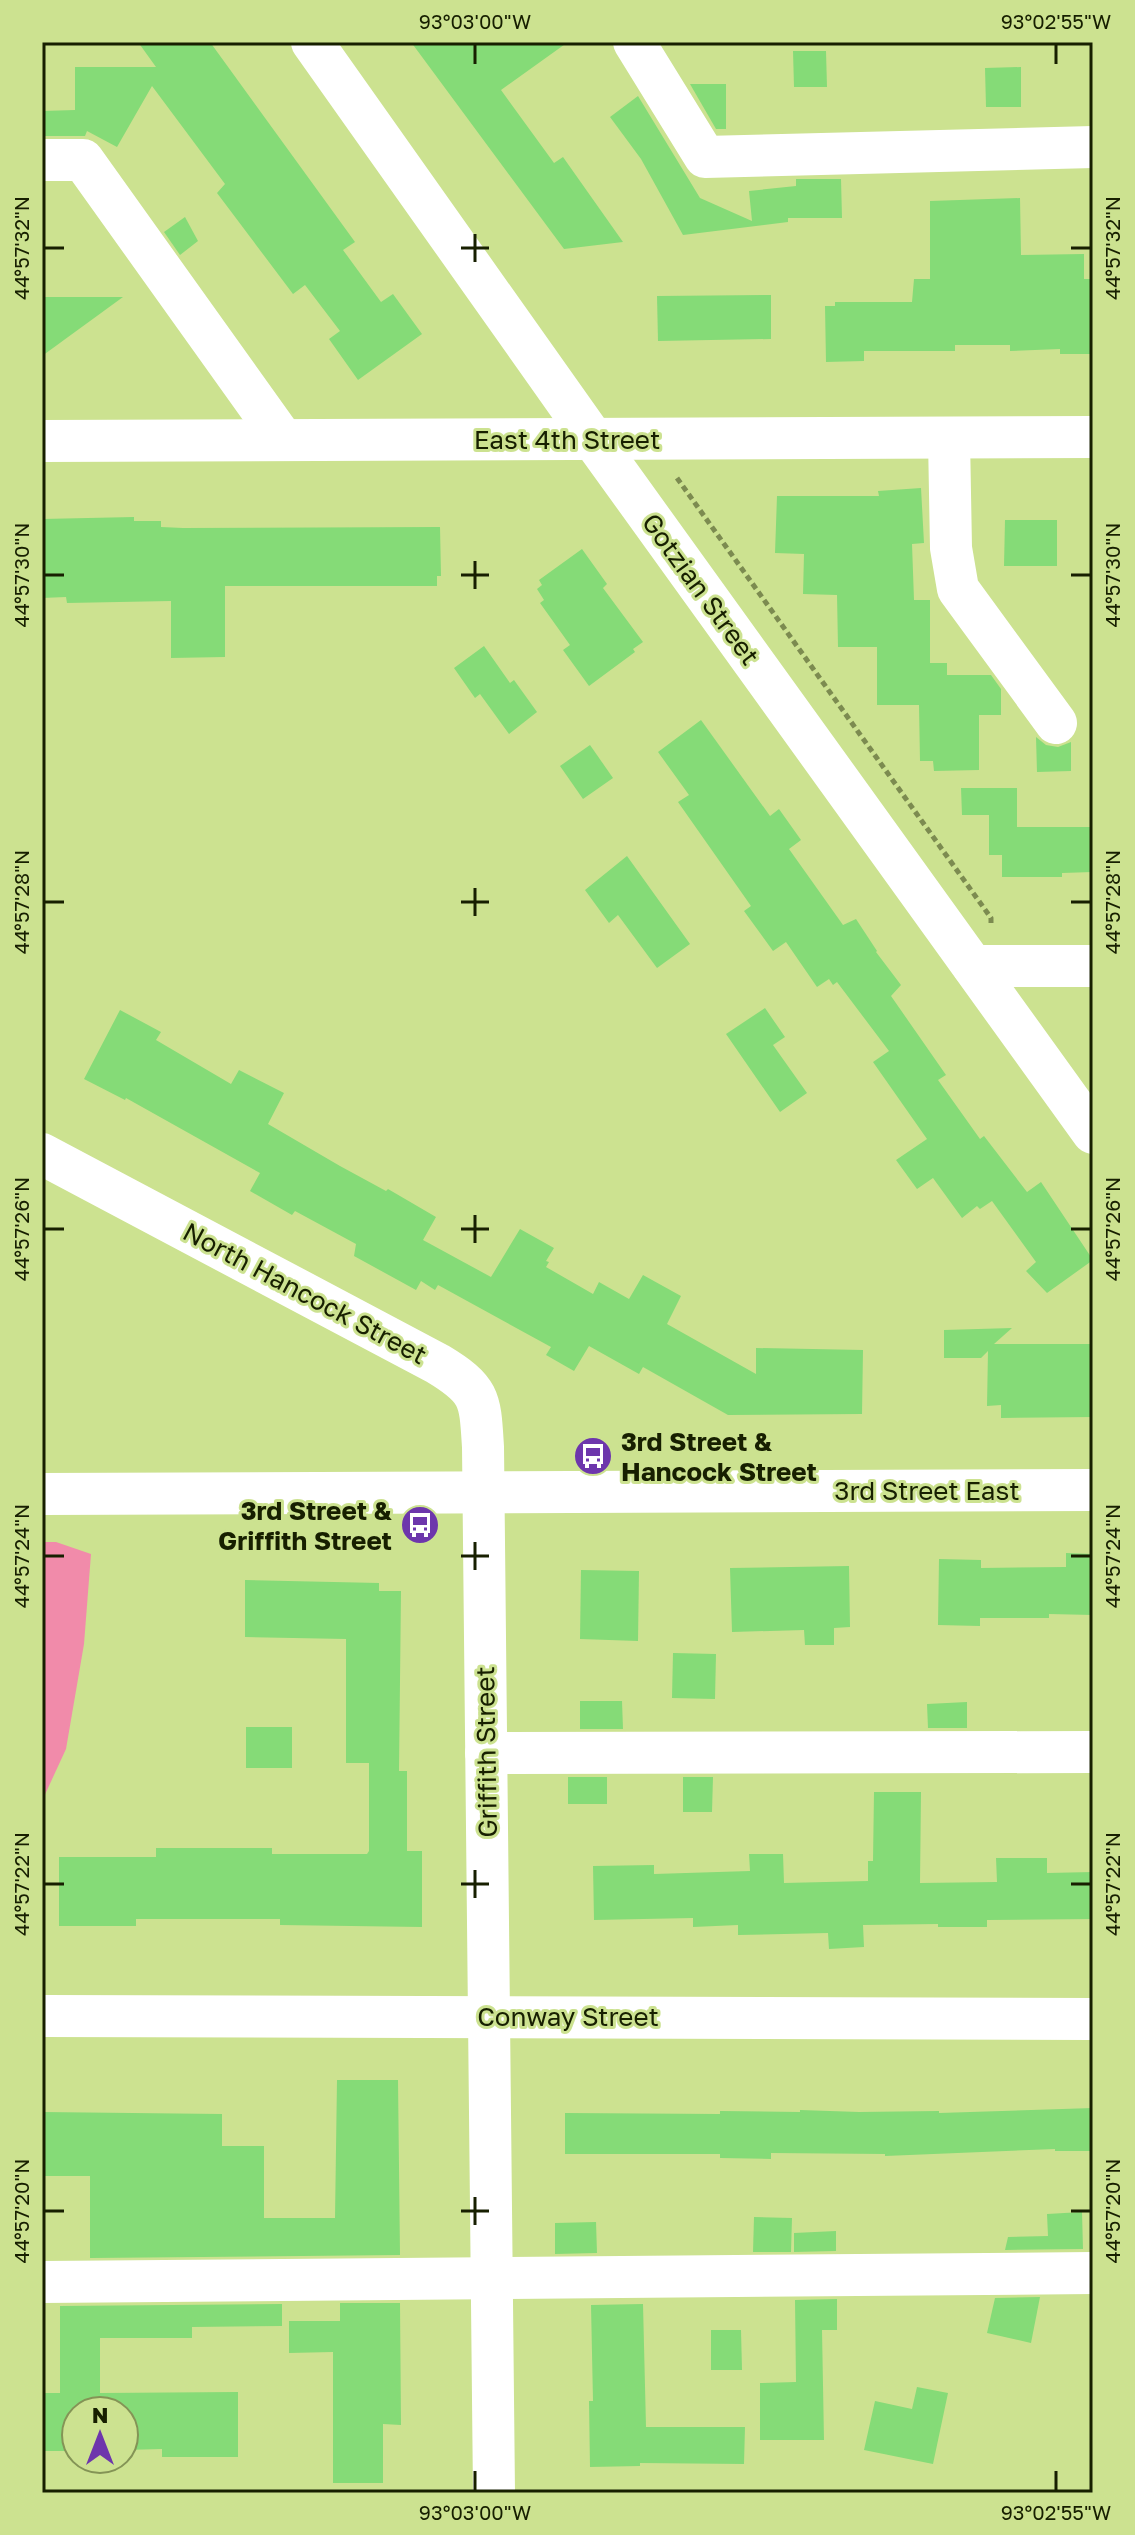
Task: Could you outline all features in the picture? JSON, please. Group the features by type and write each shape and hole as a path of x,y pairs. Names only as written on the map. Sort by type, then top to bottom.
{"street":[{"name":"Gotzian Street","path":"312,42 593,439 981,949 1093,1133"},
{"path":"634,42 705,157 1093,147"},
{"path":"42,160 83,160 283,440"},
{"name":"East 4th Street","path":"42,441 1093,437"},
{"path":"949,438 951,548 958,589 1056,723"},
{"path":"981,949 1093,966"},
{"name":"North Hancock Street","path":"42,1154 461,1378 473,1391 479,1404 483,1492"},
{"name":"3rd Street East","path":"42,1494 1093,1490"},
{"name":"Griffith Street","path":"483,1492 494,2493"},
{"path":"486,1753 1093,1752"},
{"name":"Conway Street","path":"42,2016 1093,2019"},
{"path":"42,2282 1093,2273"}],"path":[{"path":"665,472 675,476 991,918 981,949"}],"shaded area":[{"path":"42,1542 56,1542 91,1554 84,1644 66,1749 42,1801"}],"building":[{"path":"138,42 210,42 355,242 343,250 381,302 393,294 422,334 358,380 329,339 340,331 305,285 293,294 217,193 225,184 152,86 117,147 87,131 85,136 42,136 42,111 75,110 75,67 156,67"},
{"path":"411,42 568,42 501,90 554,163 563,157 623,242 564,249"},
{"path":"793,51 826,51 827,87 794,87"},
{"path":"1021,67 1021,107 986,107 985,68"},
{"path":"690,84 726,84 726,129 716,129"},
{"path":"638,96 700,198 752,221 749,191 796,186 796,179 841,179 842,218 788,218 788,222 683,235 641,159 610,117"},
{"path":"1020,198 1021,255 1084,254 1084,279 1093,279 1093,354 1060,354 1060,349 1010,351 1010,345 955,345 955,351 864,351 864,361 826,362 825,306 835,306 835,302 912,302 914,279 930,279 930,201"},
{"path":"185,217 198,241 180,255 164,232"},
{"path":"771,295 771,339 658,341 657,296"},
{"path":"42,297 123,297 42,356"},
{"path":"921,488 924,543 912,544 914,600 930,600 930,663 947,663 947,675 991,675 1001,689 1001,715 979,715 979,770 934,771 933,761 920,761 919,705 877,705 877,647 838,647 837,595 803,594 804,554 775,553 777,496 879,496 878,491"},
{"path":"134,517 134,521 161,521 161,527 183,528 440,527 441,576 437,576 437,586 225,586 225,657 171,658 171,601 67,603 66,597 42,598 42,519"},
{"path":"1005,520 1057,520 1057,566 1004,566"},
{"path":"582,549 607,584 603,588 643,642 633,649 635,652 589,686 563,650 570,645 540,603 544,600 537,589 542,585 539,580"},
{"path":"484,646 510,683 514,680 537,712 509,734 480,694 475,698 454,668"},
{"path":"701,720 770,816 779,809 801,840 789,849 843,925 856,919 901,985 891,996 946,1075 938,1080 980,1139 984,1136 1027,1192 1041,1182 1093,1260 1047,1293 1026,1271 1036,1262 992,1201 980,1209 977,1206 962,1218 933,1178 917,1189 896,1160 927,1139 873,1062 889,1051 837,982 833,985 829,979 817,987 786,942 773,951 744,911 751,906 678,802 689,795 658,752"},
{"path":"1036,737 1046,745 1058,747 1071,742 1071,771 1037,772"},
{"path":"590,745 613,778 583,799 560,766"},
{"path":"961,788 1017,788 1017,827 1093,827 1093,872 1062,873 1062,877 1002,877 1002,855 989,855 989,815 962,815"},
{"path":"627,856 690,944 657,968 618,915 609,923 585,890"},
{"path":"765,1008 785,1037 773,1045 807,1093 780,1112 726,1034"},
{"path":"120,1010 161,1032 156,1040 231,1084 239,1070 284,1093 268,1124 436,1217 423,1240 491,1277 520,1229 554,1248 546,1267 593,1294 599,1282 629,1299 643,1275 681,1296 667,1324 756,1374 756,1348 863,1350 862,1414 728,1415 643,1367 639,1374 589,1346 574,1371 546,1355 551,1347 438,1285 435,1290 421,1281 416,1290 354,1256 356,1244 295,1211 292,1215 250,1191 260,1173 126,1098 84,1079"},
{"path":"1012,1328 994,1344 1093,1344 1093,1417 1001,1418 1001,1405 987,1406 988,1351 981,1358 944,1358 944,1330"},
{"path":"1066,1553 1093,1554 1093,1615 980,1618 980,1626 938,1625 939,1559 981,1560 981,1568 1066,1567"},
{"path":"849,1566 850,1627 834,1628 834,1645 805,1645 804,1630 732,1632 730,1568"},
{"path":"581,1570 639,1571 638,1641 580,1639"},
{"path":"245,1580 379,1583 379,1591 401,1591 399,1771 407,1771 407,1851 422,1851 422,1927 280,1925 280,1919 136,1919 136,1926 59,1926 59,1857 156,1857 156,1848 272,1848 272,1854 367,1854 369,1851 369,1763 346,1763 346,1639 245,1637"},
{"path":"673,1653 716,1654 715,1699 672,1698"},
{"path":"580,1701 622,1701 623,1729 580,1729"},
{"path":"967,1702 967,1728 928,1728 927,1704"},
{"path":"246,1727 292,1727 292,1768 246,1768"},
{"path":"568,1777 607,1777 607,1804 568,1804"},
{"path":"683,1777 713,1777 712,1812 683,1812"},
{"path":"874,1792 921,1792 920,1883 997,1882 996,1858 1047,1858 1047,1873 1093,1872 1093,1919 987,1920 987,1927 863,1925 864,1947 829,1949 828,1933 738,1935 738,1925 693,1927 693,1918 594,1920 593,1866 654,1865 654,1874 750,1871 749,1854 783,1854 784,1883 868,1881 868,1861 873,1861"},
{"path":"337,2080 398,2080 400,2255 90,2258 90,2176 42,2176 42,2112 222,2114 222,2146 264,2146 264,2218 335,2218"},
{"path":"1093,2108 1093,2151 1055,2149 885,2156 771,2153 771,2159 720,2158 720,2154 565,2154 565,2113 720,2114 720,2111 800,2110 939,2113"},
{"path":"1082,2212 1083,2249 1005,2250 1008,2237 1048,2236 1047,2214"},
{"path":"754,2217 792,2218 791,2252 753,2252"},
{"path":"596,2222 597,2253 555,2254 555,2223"},
{"path":"836,2231 836,2251 794,2252 794,2233"},
{"path":"1040,2297 1031,2343 987,2333 995,2298"},
{"path":"837,2299 837,2330 822,2330 824,2440 760,2440 760,2383 796,2382 795,2300"},
{"path":"340,2303 400,2303 401,2425 383,2424 383,2483 333,2483 333,2352 289,2353 289,2321 340,2321"},
{"path":"282,2304 282,2326 192,2327 192,2338 100,2338 100,2393 238,2392 238,2457 162,2457 162,2449 140,2450 140,2395 60,2395 60,2451 42,2451 42,2393 60,2393 60,2306"},
{"path":"643,2304 646,2427 745,2427 744,2464 640,2463 640,2466 590,2467 589,2401 593,2401 591,2305"},
{"path":"711,2330 741,2330 742,2370 711,2370"},
{"path":"917,2387 948,2393 933,2464 864,2450 875,2401 912,2409"}],"place":[{"name":"3rd Street & Hancock Street","path":"593,1456"},
{"name":"3rd Street & Griffith Street","path":"420,1525"}]}
